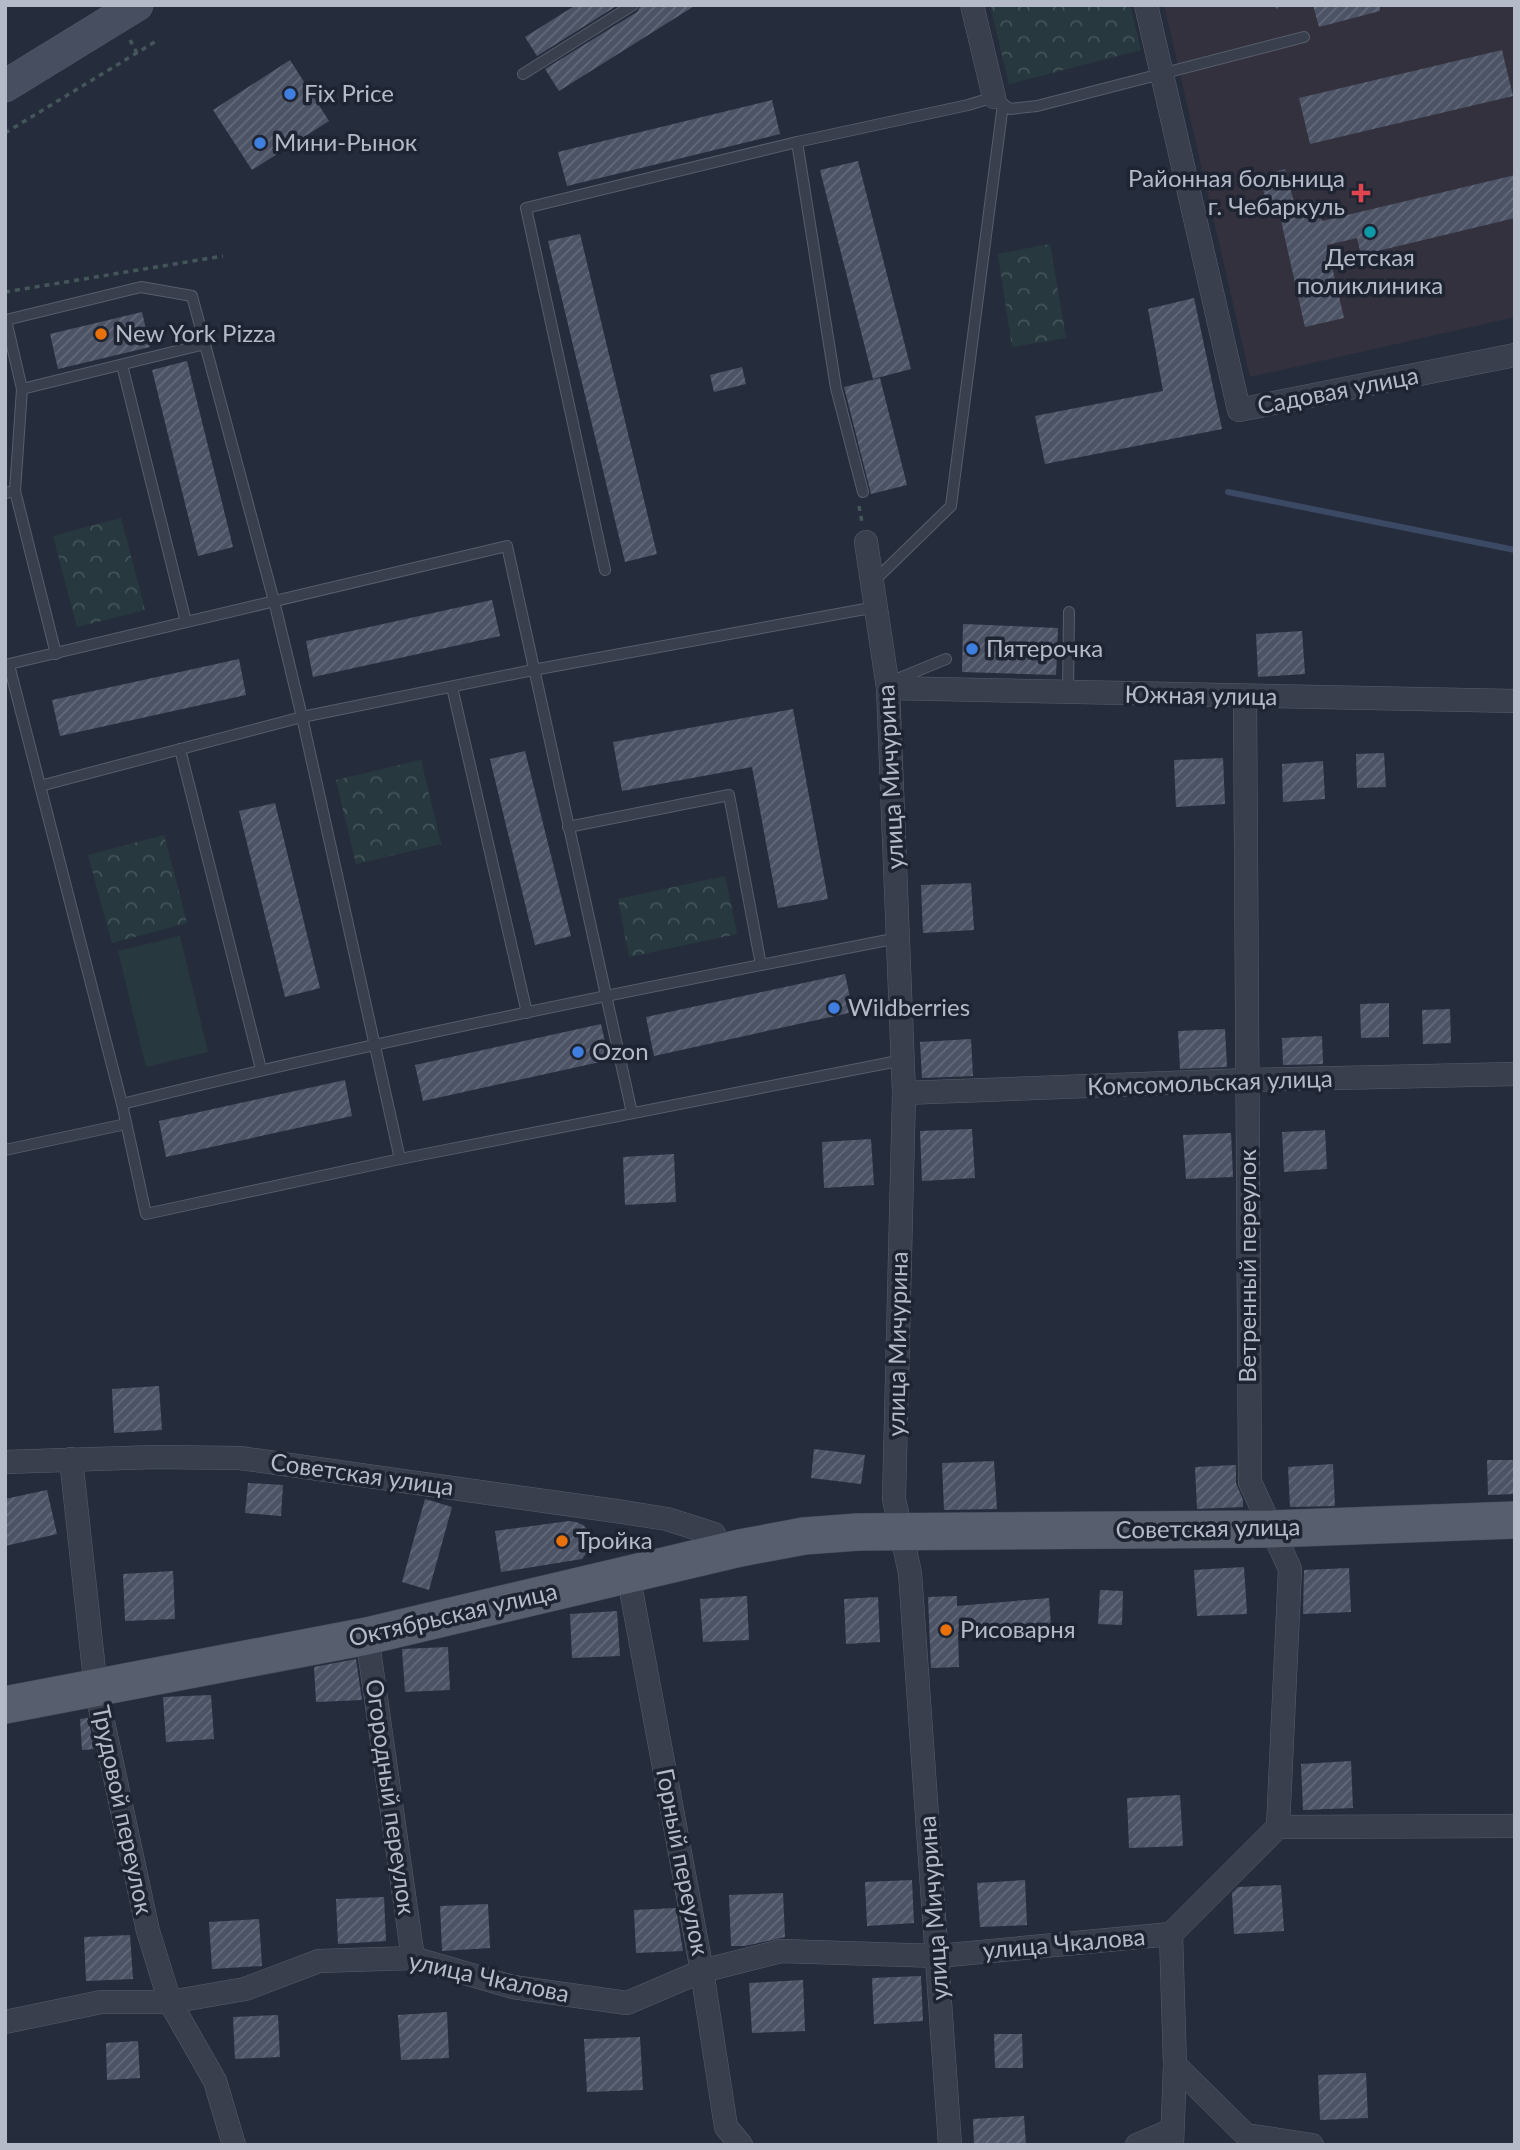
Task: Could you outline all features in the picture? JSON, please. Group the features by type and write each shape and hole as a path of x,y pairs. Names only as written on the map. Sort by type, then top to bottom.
{"main road":[{"path":"5,86 131,7"},
{"name":"Советская улица","path":"901,1533 1271,1529 1515,1520"},
{"name":"Октябрьская улица","path":"5,1705 366,1636 740,1548 804,1536 858,1532 901,1533"}],"street":[{"path":"972,5 999,101"},
{"name":"Садовая улица","path":"1146,5 1239,410 1515,355"},
{"name":"улица Мичурина","path":"866,542 887,685 905,1093 894,1499 910,1573 950,2145"},
{"name":"Южная улица","path":"887,685 1068,693 1515,702"},
{"name":"Ветренный переулок","path":"1245,697 1250,1482 1290,1569 1278,1827"},
{"name":"Комсомольская улица","path":"905,1093 1247,1080 1515,1074"},
{"name":"Советская улица","path":"5,1462 155,1457 240,1458 667,1519 713,1534"},
{"name":"Трудовой переулок","path":"71,1460 96,1689 148,1931 170,2002 215,2081 234,2145"},
{"name":"Горный переулок","path":"628,1574 702,1971 726,2127 741,2145"},
{"name":"Огородный переулок","path":"366,1636 413,1958"},
{"path":"1278,1827 1515,1826"},
{"name":"улица Чкалова","path":"5,2022 101,2002 170,2002 245,1989 320,1961 413,1958 513,1987 626,2003 702,1971 781,1951 938,1956 1171,1934 1278,1827"},
{"path":"1137,2145 1172,2137 1175,2065 1171,1934"},
{"path":"1175,2065 1247,2135 1312,2145"}],"lane":[{"path":"523,74 633,5"},
{"path":"605,570 526,208 797,142 999,101 1010,109 1037,106 1304,37"},
{"path":"872,583 951,506 999,101"},
{"path":"797,142 836,388 863,492"},
{"path":"56,653 10,492 22,389 6,320 141,287 192,296 274,601 302,717 400,1159"},
{"path":"22,389 205,344"},
{"path":"122,365 186,622"},
{"path":"632,1113 507,546 7,665 122,1104 146,1214 400,1159 903,1060"},
{"path":"40,786 302,717 533,670 876,607"},
{"path":"1068,693 1069,612"},
{"path":"887,685 946,659"},
{"path":"452,687 527,1013"},
{"path":"180,749 261,1069"},
{"path":"568,827 729,795 761,965"},
{"path":"122,1104 261,1069 898,938"},
{"path":"5,1150 127,1124"}],"path":[{"path":"5,133 158,40"},
{"path":"5,292 223,256"},
{"path":"863,492 857,501 866,542"}],"shaded area":[{"name":"Районная больница г. Чебаркуль","path":"1164,5 1515,5 1515,317 1250,377"}],"green space":[{"path":"990,5 1130,5 1141,50 1009,84"},
{"path":"1050,244 1066,338 1012,347 998,254"},
{"path":"121,518 145,610 77,627 53,536"},
{"path":"421,760 441,844 356,864 336,780"},
{"path":"164,835 187,923 112,943 88,855"},
{"path":"725,876 737,934 629,957 618,899"},
{"path":"180,936 208,1052 146,1067 118,951"}],"building":[{"path":"576,5 618,5 537,56 525,37"},
{"path":"641,5 696,5 559,91 545,69 637,12"},
{"path":"1313,5 1380,5 1380,11 1319,27"},
{"path":"1502,50 1513,96 1310,144 1299,98"},
{"path":"290,60 329,121 252,170 213,110"},
{"path":"772,100 780,134 567,186 558,152"},
{"path":"858,161 911,369 873,379 820,170"},
{"name":"Детская поликлиника","path":"1285,169 1295,206 1317,201 1322,221 1515,175 1515,218 1361,255 1357,238 1327,245 1344,318 1305,327 1277,203 1267,205 1260,176"},
{"path":"580,234 657,554 625,562 548,241"},
{"path":"1194,298 1222,429 1045,464 1035,416 1163,391 1148,309"},
{"path":"142,312 150,347 58,369 50,334"},
{"path":"187,361 233,547 198,556 152,370"},
{"path":"742,367 746,384 714,392 710,375"},
{"path":"880,378 907,485 871,494 844,387"},
{"path":"492,600 500,636 313,677 306,641"},
{"path":"963,624 1058,628 1056,675 962,672"},
{"path":"1302,631 1305,674 1258,677 1256,634"},
{"path":"239,659 246,695 60,736 52,700"},
{"path":"793,709 828,899 778,908 752,767 622,791 613,742"},
{"path":"525,751 571,936 535,945 490,759"},
{"path":"1384,753 1386,787 1357,788 1356,754"},
{"path":"1223,758 1225,804 1176,807 1174,760"},
{"path":"1323,761 1325,799 1283,802 1282,764"},
{"path":"275,803 320,988 285,997 239,811"},
{"path":"971,883 974,930 923,933 921,885"},
{"path":"845,974 853,1012 654,1056 646,1017"},
{"path":"1389,1003 1389,1037 1361,1038 1360,1004"},
{"path":"1450,1009 1451,1043 1423,1044 1422,1010"},
{"path":"601,1024 609,1060 423,1101 415,1065"},
{"path":"1225,1029 1227,1067 1180,1069 1178,1031"},
{"path":"1322,1036 1323,1064 1283,1065 1282,1038"},
{"path":"971,1039 973,1076 922,1078 920,1042"},
{"path":"345,1080 352,1116 166,1157 159,1121"},
{"path":"972,1129 975,1178 922,1181 920,1131"},
{"path":"1325,1130 1327,1169 1284,1172 1282,1132"},
{"path":"1231,1133 1233,1177 1186,1179 1183,1135"},
{"path":"871,1139 874,1185 824,1188 822,1142"},
{"path":"674,1154 676,1202 625,1205 623,1157"},
{"path":"159,1386 162,1430 114,1433 112,1389"},
{"path":"814,1449 865,1455 861,1484 811,1478"},
{"path":"1487,1460 1515,1460 1515,1494 1488,1495"},
{"path":"994,1461 997,1509 944,1510 942,1463"},
{"path":"1333,1464 1335,1506 1290,1507 1288,1467"},
{"path":"1236,1465 1236,1483 1243,1507 1197,1509 1195,1467"},
{"path":"248,1483 283,1485 281,1516 245,1513"},
{"path":"47,1490 57,1534 5,1546 5,1499"},
{"path":"425,1499 452,1507 429,1590 402,1582"},
{"path":"569,1521 583,1525 589,1531 591,1547 582,1559 501,1572 495,1531"},
{"path":"1244,1567 1247,1614 1197,1616 1194,1570"},
{"path":"1349,1568 1351,1612 1303,1614 1304,1570"},
{"path":"173,1571 175,1619 125,1621 123,1574"},
{"path":"1100,1590 1123,1591 1122,1625 1098,1624"},
{"path":"747,1596 749,1640 703,1642 700,1599"},
{"path":"957,1596 957,1606 1049,1598 1051,1625 958,1632 959,1667 931,1668 928,1597"},
{"path":"878,1597 880,1642 846,1644 844,1599"},
{"path":"617,1611 620,1656 572,1658 570,1614"},
{"path":"448,1647 450,1690 405,1692 402,1649"},
{"path":"356,1659 362,1700 316,1702 314,1667"},
{"path":"211,1695 214,1739 166,1742 163,1697"},
{"path":"88,1718 95,1749 82,1750 80,1719"},
{"path":"1351,1761 1353,1808 1303,1810 1301,1764"},
{"path":"1180,1795 1183,1846 1129,1848 1127,1798"},
{"path":"912,1880 914,1923 867,1926 865,1882"},
{"path":"1025,1880 1027,1925 980,1927 977,1883"},
{"path":"1281,1885 1284,1931 1234,1934 1232,1893 1238,1887"},
{"path":"783,1893 785,1937 745,1946 731,1946 729,1895"},
{"path":"384,1897 386,1941 338,1944 336,1899"},
{"path":"488,1904 490,1948 442,1951 440,1906"},
{"path":"676,1908 683,1951 636,1953 634,1910"},
{"path":"259,1919 262,1966 212,1969 209,1922"},
{"path":"130,1935 133,1979 86,1981 84,1937"},
{"path":"921,1976 923,2021 874,2024 872,1978"},
{"path":"803,1980 805,2031 752,2033 749,1983"},
{"path":"447,2012 449,2058 401,2060 398,2015"},
{"path":"278,2015 280,2057 235,2059 233,2017"},
{"path":"994,2034 1022,2034 1023,2068 995,2068"},
{"path":"640,2037 643,2090 587,2092 584,2039"},
{"path":"138,2041 140,2078 107,2080 106,2043"},
{"path":"1366,2073 1368,2118 1320,2120 1318,2075"},
{"path":"1024,2116 1026,2145 974,2145 973,2119"}],"waterway":[{"path":"1228,492 1515,550"}],"place":[{"name":"Fix Price","path":"290,94"},
{"name":"Мини-Рынок","path":"260,143"},
{"name":"Районная больница г. Чебаркуль","path":"1361,193"},
{"name":"Детская поликлиника","path":"1370,232"},
{"name":"New York Pizza","path":"101,334"},
{"name":"Пятерочка","path":"972,649"},
{"name":"Wildberries","path":"834,1008"},
{"name":"Ozon","path":"578,1052"},
{"name":"Тройка","path":"562,1541"},
{"name":"Рисоварня","path":"946,1630"}]}
